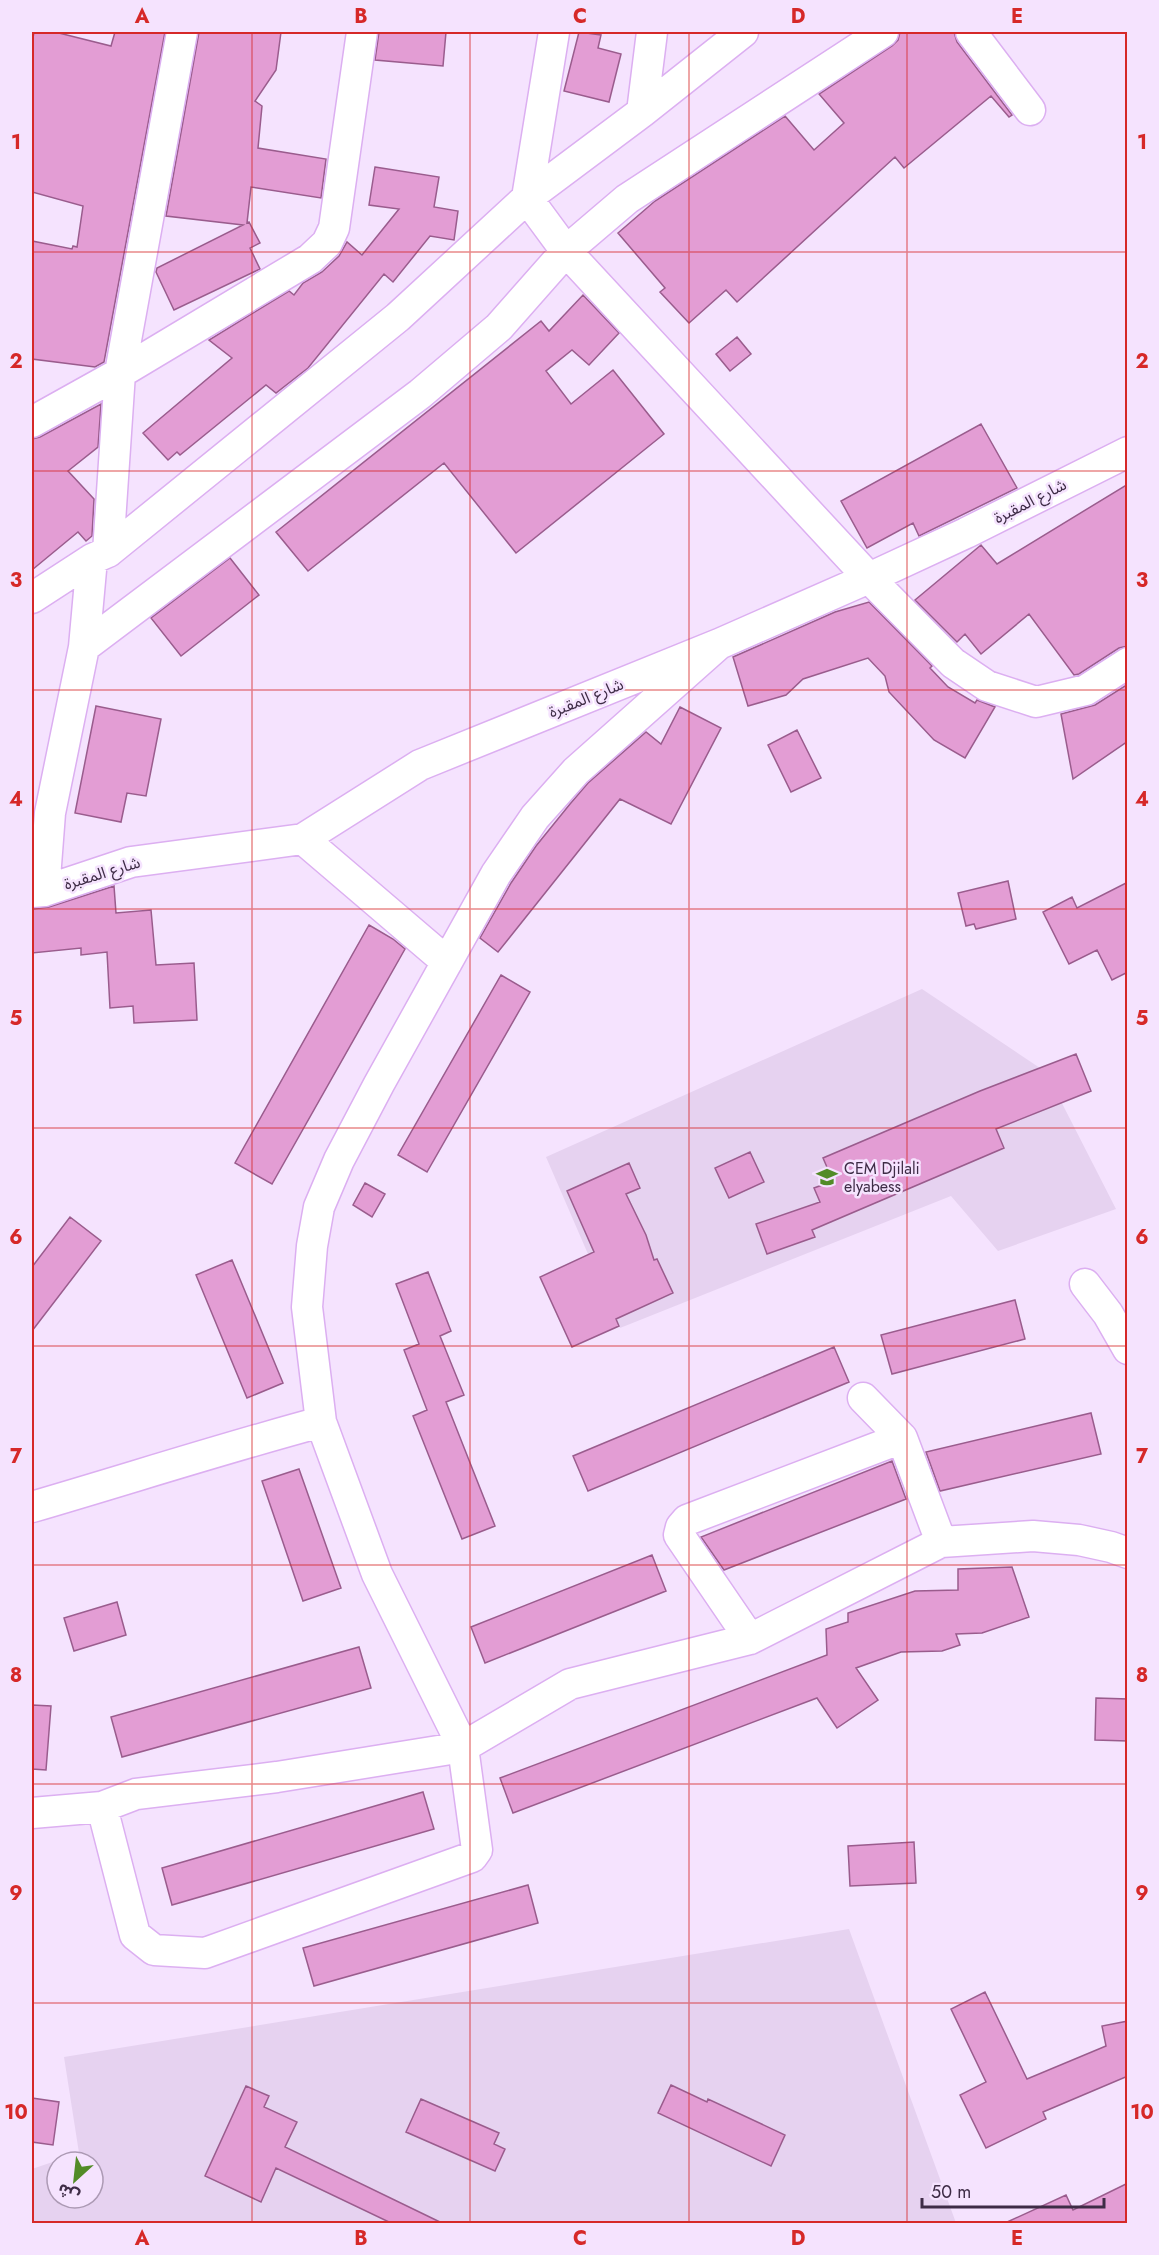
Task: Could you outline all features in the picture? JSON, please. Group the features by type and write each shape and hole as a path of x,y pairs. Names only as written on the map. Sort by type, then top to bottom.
{"street":[{"path":"38,892 50,813 100,555 120,374 182,32"},
{"path":"32,422 120,374 310,260 327,243 334,228 362,32"},
{"path":"554,32 527,198 566,251 869,578 952,663 987,686 1036,702 1086,690 1128,663"},
{"path":"642,112 652,32"},
{"path":"32,598 100,555 398,318 527,198 642,112 743,32"},
{"path":"84,647 420,394 499,327 566,251 627,200 883,32"},
{"path":"971,32 1030,110"},
{"name":"شارع المقبرة","path":"38,892 131,862 303,839 420,765 719,644 869,578 966,533 1128,452"},
{"path":"102,1807 135,1935 154,1950 205,1953 472,1857 477,1850 463,1747 377,1574 321,1422 307,1307 312,1245 319,1207 339,1160 447,962 496,874 535,817 576,771 719,644"},
{"path":"303,839 447,962"},
{"path":"1085,1284 1108,1314 1128,1349"},
{"path":"863,1398 902,1438 942,1542"},
{"path":"32,1507 321,1422"},
{"path":"750,1639 679,1535 681,1527 687,1520 902,1438"},
{"path":"32,1813 102,1807 136,1794 277,1777 463,1747 570,1684 750,1639 942,1542 1033,1536 1079,1540 1128,1553"}],"shaded area":[{"name":"CEM Djilali elyabess","path":"922,989 1046,1072 1116,1209 998,1251 951,1196 620,1328 546,1157"},
{"path":"849,1929 956,2223 32,2223 32,2169 45,2165 45,2210 105,2210 105,2150 79,2150 64,2057"}],"building":[{"path":"34,32 55,32 111,46 115,32 165,32 104,362 95,367 32,359 32,241 72,249 73,246 77,247 83,206 32,192 32,43"},
{"path":"199,32 281,32 276,70 255,101 262,106 258,148 326,159 321,198 251,187 247,223 249,222 260,243 250,248 260,269 174,310 156,272 157,268 243,225 166,216"},
{"path":"379,32 446,32 443,66 375,60"},
{"path":"579,32 601,35 598,48 621,54 609,102 564,91"},
{"path":"900,32 954,32 957,42 1012,115 1009,117 991,96 904,168 895,157 737,302 726,290 689,323 660,292 665,288 618,233 655,201 785,116 814,150 844,123 819,94 892,46 898,40"},
{"path":"375,167 439,177 434,207 458,211 454,240 430,236 393,282 384,274 308,368 276,393 266,385 180,455 177,452 168,460 143,433 232,358 209,340 289,291 294,295 303,283 322,272 339,256 347,242 362,255 399,209 369,205"},
{"path":"583,295 619,333 589,365 572,350 546,371 571,404 613,370 664,434 516,553 444,463 308,571 276,532 541,321 549,331"},
{"path":"737,337 751,354 730,371 716,354"},
{"path":"101,404 98,447 68,471 94,499 92,536 86,541 78,532 32,570 32,439 40,437"},
{"path":"981,424 1017,488 919,536 913,523 867,548 841,501"},
{"path":"1128,484 1128,646 1119,648 1079,674 1074,675 1029,614 981,654 965,634 957,642 915,600 981,545 997,564"},
{"path":"230,558 259,595 181,656 151,618"},
{"path":"869,602 932,666 930,668 948,687 975,703 977,700 995,707 965,758 934,740 889,692 885,676 868,658 803,679 786,695 748,706 733,657 835,612"},
{"path":"1128,684 1128,741 1073,779 1061,714 1095,705"},
{"path":"96,706 161,719 146,796 127,793 121,822 75,813"},
{"path":"680,707 721,728 671,824 620,799 498,952 480,938 511,883 536,846 588,783 646,732 661,744"},
{"path":"797,730 821,778 791,792 768,745"},
{"path":"1008,881 1016,919 976,929 974,924 966,926 958,893"},
{"path":"1128,882 1128,972 1112,980 1097,950 1069,964 1043,912 1072,897 1077,908"},
{"path":"114,886 116,913 151,910 156,965 194,963 197,1020 134,1023 133,1006 110,1008 107,952 81,955 81,948 32,953 32,909 49,907"},
{"path":"369,925 405,949 272,1184 235,1163"},
{"path":"501,975 530,992 427,1172 398,1155"},
{"path":"1076,1054 1091,1091 996,1129 1004,1148 812,1230 815,1237 767,1254 756,1224 820,1202 814,1188 833,1181 823,1158 980,1091"},
{"path":"750,1152 764,1182 729,1198 715,1168"},
{"path":"629,1163 640,1188 626,1194 646,1235 654,1260 657,1259 673,1293 616,1319 619,1326 572,1347 540,1277 594,1252 567,1191"},
{"path":"365,1183 385,1194 372,1217 353,1205"},
{"path":"70,1217 101,1241 32,1331 32,1267"},
{"path":"232,1260 283,1383 247,1398 196,1275"},
{"path":"428,1272 451,1331 440,1336 464,1395 446,1402 495,1526 462,1539 413,1416 427,1410 404,1350 419,1344 396,1284"},
{"path":"1015,1300 1025,1339 892,1374 881,1335"},
{"path":"834,1347 849,1382 588,1491 573,1456"},
{"path":"1091,1413 1101,1454 940,1491 926,1452"},
{"path":"892,1461 906,1499 724,1570 701,1537"},
{"path":"299,1469 341,1588 303,1601 262,1481"},
{"path":"652,1555 666,1591 485,1663 471,1627"},
{"path":"1012,1567 1029,1617 982,1633 956,1634 960,1645 942,1651 901,1652 856,1668 878,1700 837,1728 817,1698 513,1813 500,1778 827,1655 826,1629 848,1622 848,1613 915,1591 958,1590 958,1569"},
{"path":"117,1602 126,1635 74,1651 64,1618"},
{"path":"359,1647 371,1688 122,1757 111,1717"},
{"path":"1096,1698 1128,1699 1128,1741 1095,1740"},
{"path":"32,1705 51,1706 46,1770 32,1769"},
{"path":"423,1792 434,1829 172,1905 162,1868"},
{"path":"914,1842 916,1883 850,1886 848,1846"},
{"path":"528,1885 538,1923 314,1986 303,1948"},
{"path":"985,1992 1027,2079 1106,2046 1102,2026 1128,2021 1128,2076 1043,2112 1046,2119 986,2148 960,2095 986,2082 951,2009"},
{"path":"671,2085 707,2102 708,2099 785,2135 771,2166 658,2113"},
{"path":"246,2086 269,2096 264,2107 297,2122 285,2147 442,2223 391,2223 276,2168 261,2202 205,2176"},
{"path":"32,2098 59,2102 53,2145 32,2142"},
{"path":"421,2099 499,2133 494,2144 505,2149 495,2171 406,2132"},
{"path":"1128,2183 1128,2223 1005,2223 1066,2195 1073,2210"}],"place":[{"name":"CEM Djilali elyabess","path":"827,1177"}]}
